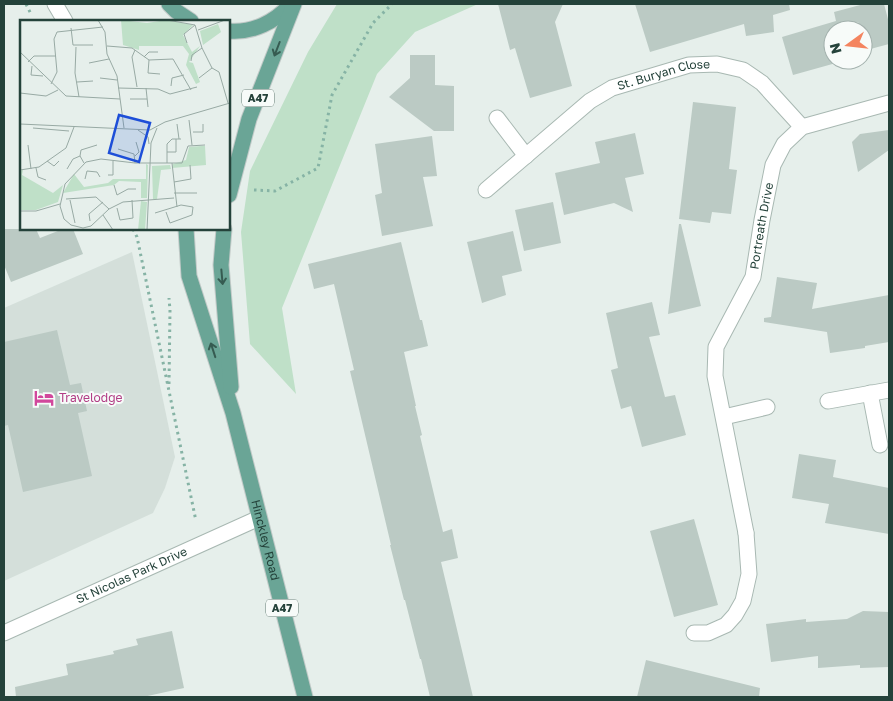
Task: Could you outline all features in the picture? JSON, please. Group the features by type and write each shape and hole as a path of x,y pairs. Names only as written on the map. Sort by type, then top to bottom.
{"main road":[{"path":"168,4 170,20"},
{"path":"168,4 190,20"},
{"name":"A47","path":"230,31 247,30 262,26 293,4"},
{"name":"A47","path":"230,189 250,119 293,4"},
{"name":"Hinckley Road","path":"186,230 190,276 233,413 305,697"},
{"name":"Hinckley Road","path":"224,230 221,265 233,413"}],"street":[{"path":"55,4 64,20"},
{"name":"St. Buryan Close","path":"486,190 590,101 612,88 689,65 716,64 743,70 762,83 802,127"},
{"name":"Portreath Drive","path":"694,633 708,633 726,624 735,615 743,601 749,574 746,533 715,376 716,347 753,277 773,165 784,144 802,127 889,103"},
{"path":"497,118 526,156"},
{"path":"828,401 889,390"},
{"path":"870,393 880,445"},
{"path":"724,417 767,407"},
{"name":"St Nicolas Park Drive","path":"4,632 259,518"}],"path":[{"path":"230,193 274,191 318,168 332,95 373,23 392,4"},
{"path":"134,230 137,237 201,544"},
{"path":"168,292 170,310 169,390"}],"shaded area":[{"path":"132,252 175,457 165,488 153,513 4,581 4,308"}],"green space":[{"path":"337,4 478,4 415,32 377,74 282,308 296,394 250,344 241,232 250,171 308,52"}],"building":[{"path":"498,4 563,4 555,22 572,86 530,98 515,48 510,50"},
{"path":"635,4 789,4 790,10 773,15 774,32 746,36 744,24 650,52"},
{"path":"864,4 884,4 889,23 889,44 873,48 873,20 836,20 834,12"},
{"path":"823,25 823,67 793,75 782,37"},
{"path":"410,55 435,55 435,85 454,86 454,131 434,131 389,97 410,78"},
{"path":"693,102 736,107 729,169 737,170 731,214 712,212 710,223 679,219"},
{"path":"889,130 889,150 858,172 852,142 860,134"},
{"path":"635,133 644,174 625,178 633,212 614,203 564,215 555,173 600,163 595,142"},
{"path":"432,136 437,176 423,177 433,226 382,236 375,195 382,193 375,144"},
{"path":"553,202 561,243 524,251 515,210"},
{"path":"679,224 681,224 701,306 668,314"},
{"path":"4,229 36,230 40,238 60,230 73,230 83,254 11,282 4,265"},
{"path":"513,231 522,271 502,276 506,295 482,303 467,242"},
{"path":"401,242 428,346 404,352 422,435 420,436 443,532 452,529 458,558 441,562 473,697 430,697 390,545 350,371 354,370 334,284 314,289 308,264"},
{"path":"777,277 817,283 812,309 889,295 889,342 830,353 827,332 764,322 764,318 771,317"},
{"path":"652,302 660,335 649,337 665,397 675,395 686,435 642,447 631,406 621,409 611,370 618,368 606,313"},
{"name":"Travelodge","path":"57,330 70,385 81,383 87,411 78,413 92,476 23,492 8,425 4,426 4,342"},
{"path":"799,454 836,460 833,477 889,488 889,534 825,523 829,504 792,498"},
{"path":"694,519 718,605 674,617 650,531"},
{"path":"863,611 889,612 889,667 860,668 860,665 818,668 818,656 771,662 766,624 806,619 806,622 847,619"},
{"path":"172,631 184,688 143,697 16,697 15,687 68,675 66,664 114,654 113,651 138,645 136,639"},
{"path":"646,660 760,688 759,697 637,697"}],"place":[{"name":"Travelodge","path":"44,398"}]}
